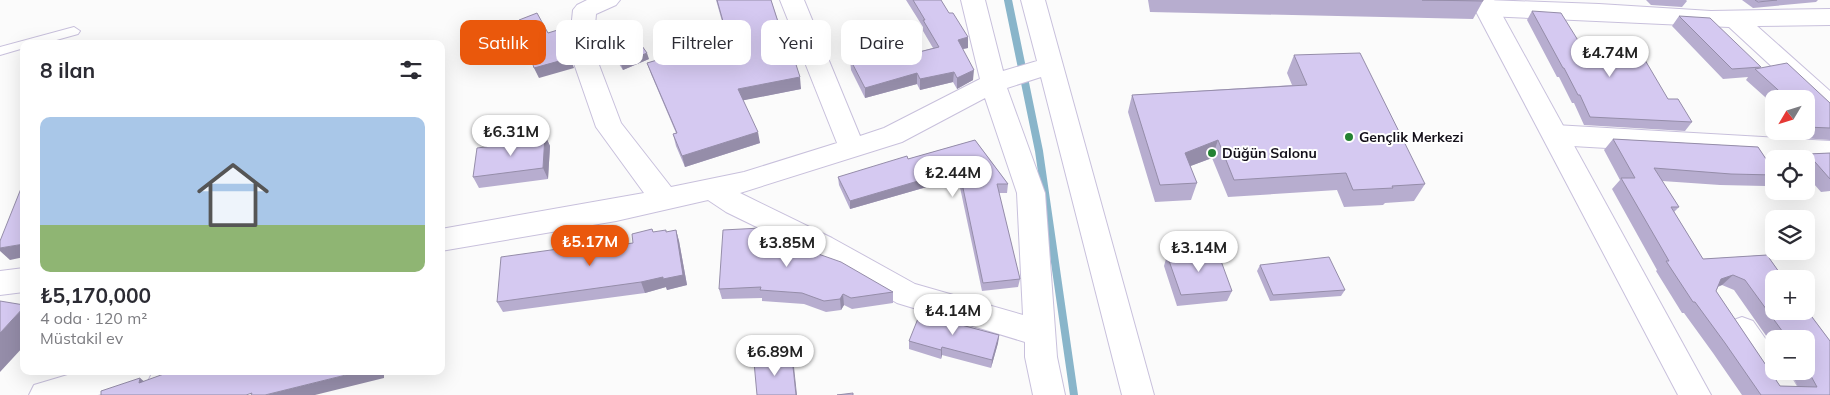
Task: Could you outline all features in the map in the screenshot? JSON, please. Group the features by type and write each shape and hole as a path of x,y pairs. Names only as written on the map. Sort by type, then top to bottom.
{"street":[{"path":"608,0 584,10 581,49 609,127 664,200"},
{"path":"792,0 852,148"},
{"path":"973,0 999,81 1031,193 1041,357 1049,395"},
{"path":"1033,0 1043,67 1138,395"},
{"path":"1695,395 1484,4 1640,7 1735,19 1830,17"},
{"path":"1735,19 1830,106"},
{"path":"445,239 616,210 744,182 893,135 999,81 1043,67"},
{"path":"1555,135 1830,151"},
{"path":"711,189 736,204 822,246 907,294 1039,333"},
{"path":"0,283 20,280"},
{"path":"1726,308 1786,395"},
{"path":"45,395 121,375"}],"lane":[{"path":"40,40 74,31"},
{"path":"0,50 20,45"}],"building":[{"path":"717,0 771,0 777,20 761,20 761,65 796,65 800,77 738,89 758,132 682,156 673,134 677,133 647,63 653,61 653,65 751,65 751,20 723,20"},
{"path":"913,0 941,0 949,13 953,13 968,37 958,40 974,70 957,78 954,72 920,79 917,73 865,88 853,65 922,65 922,51 939,47 923,20 925,20"},
{"path":"1422,0 1483,0 1483,1"},
{"path":"1755,0 1777,0 1758,2"},
{"path":"1532,11 1561,13 1584,50 1635,51 1640,60 1645,60 1668,99 1678,99 1692,122 1590,117 1580,95 1578,95"},
{"path":"537,13 541,20 519,20"},
{"path":"1679,16 1710,18 1761,67 1732,69"},
{"path":"546,29 548,33 556,30 556,62 546,65"},
{"path":"1360,53 1425,184 1353,190 1346,173 1234,180 1218,140 1185,153 1197,183 1160,185 1132,95 1307,85 1294,55"},
{"path":"1787,63 1830,103 1830,128 1815,127 1815,90 1778,90 1755,69"},
{"path":"533,65 545,65 534,68"},
{"path":"545,135 543,168 473,177 477,148 509,144 509,140"},
{"path":"1613,139 1758,147 1765,158 1765,175 1654,168 1679,207 1671,207 1703,259 1765,255 1765,260 1771,260 1778,270 1765,270 1765,307 1745,280 1733,275 1721,279 1716,291 1765,364 1765,380 1776,380 1780,386 1817,387 1813,380 1815,380 1815,330 1781,330 1774,320 1814,320 1830,341 1830,395 1761,395 1725,343 1695,302 1693,302 1666,261 1669,261 1621,178 1635,178"},
{"path":"975,140 1008,184 997,184 1020,279 983,283 959,169 850,201 838,177 907,156 908,159"},
{"path":"1830,153 1830,179 1815,162 1815,154"},
{"path":"20,191 20,245 0,248 0,241"},
{"path":"761,228 761,234 788,235 786,245 808,246 807,250 841,262 893,292 851,298 843,294 840,299 824,301 802,293 760,290 761,287 719,289 723,230"},
{"path":"652,229 653,232 676,230 683,275 497,302 501,257 558,249 558,253 633,243 632,234"},
{"path":"1217,250 1232,291 1181,295 1167,255"},
{"path":"1329,257 1345,290 1273,295 1260,265"},
{"path":"0,301 20,304 20,311 0,333"},
{"path":"921,311 952,318 950,322 999,335 992,360 942,347 941,350 909,341"},
{"path":"792,357 796,395 757,395 754,362"},
{"path":"161,375 346,375 265,395 251,395 252,393 246,395 101,395 101,391 140,378 139,383"},
{"path":"853,393 853,395 837,395"}],"waterway":[{"path":"1008,0 1039,151 1074,395"}],"place":[{"name":"Gençlik Merkezi","path":"1349,137"},
{"name":"Düğün Salonu","path":"1212,153"}]}
